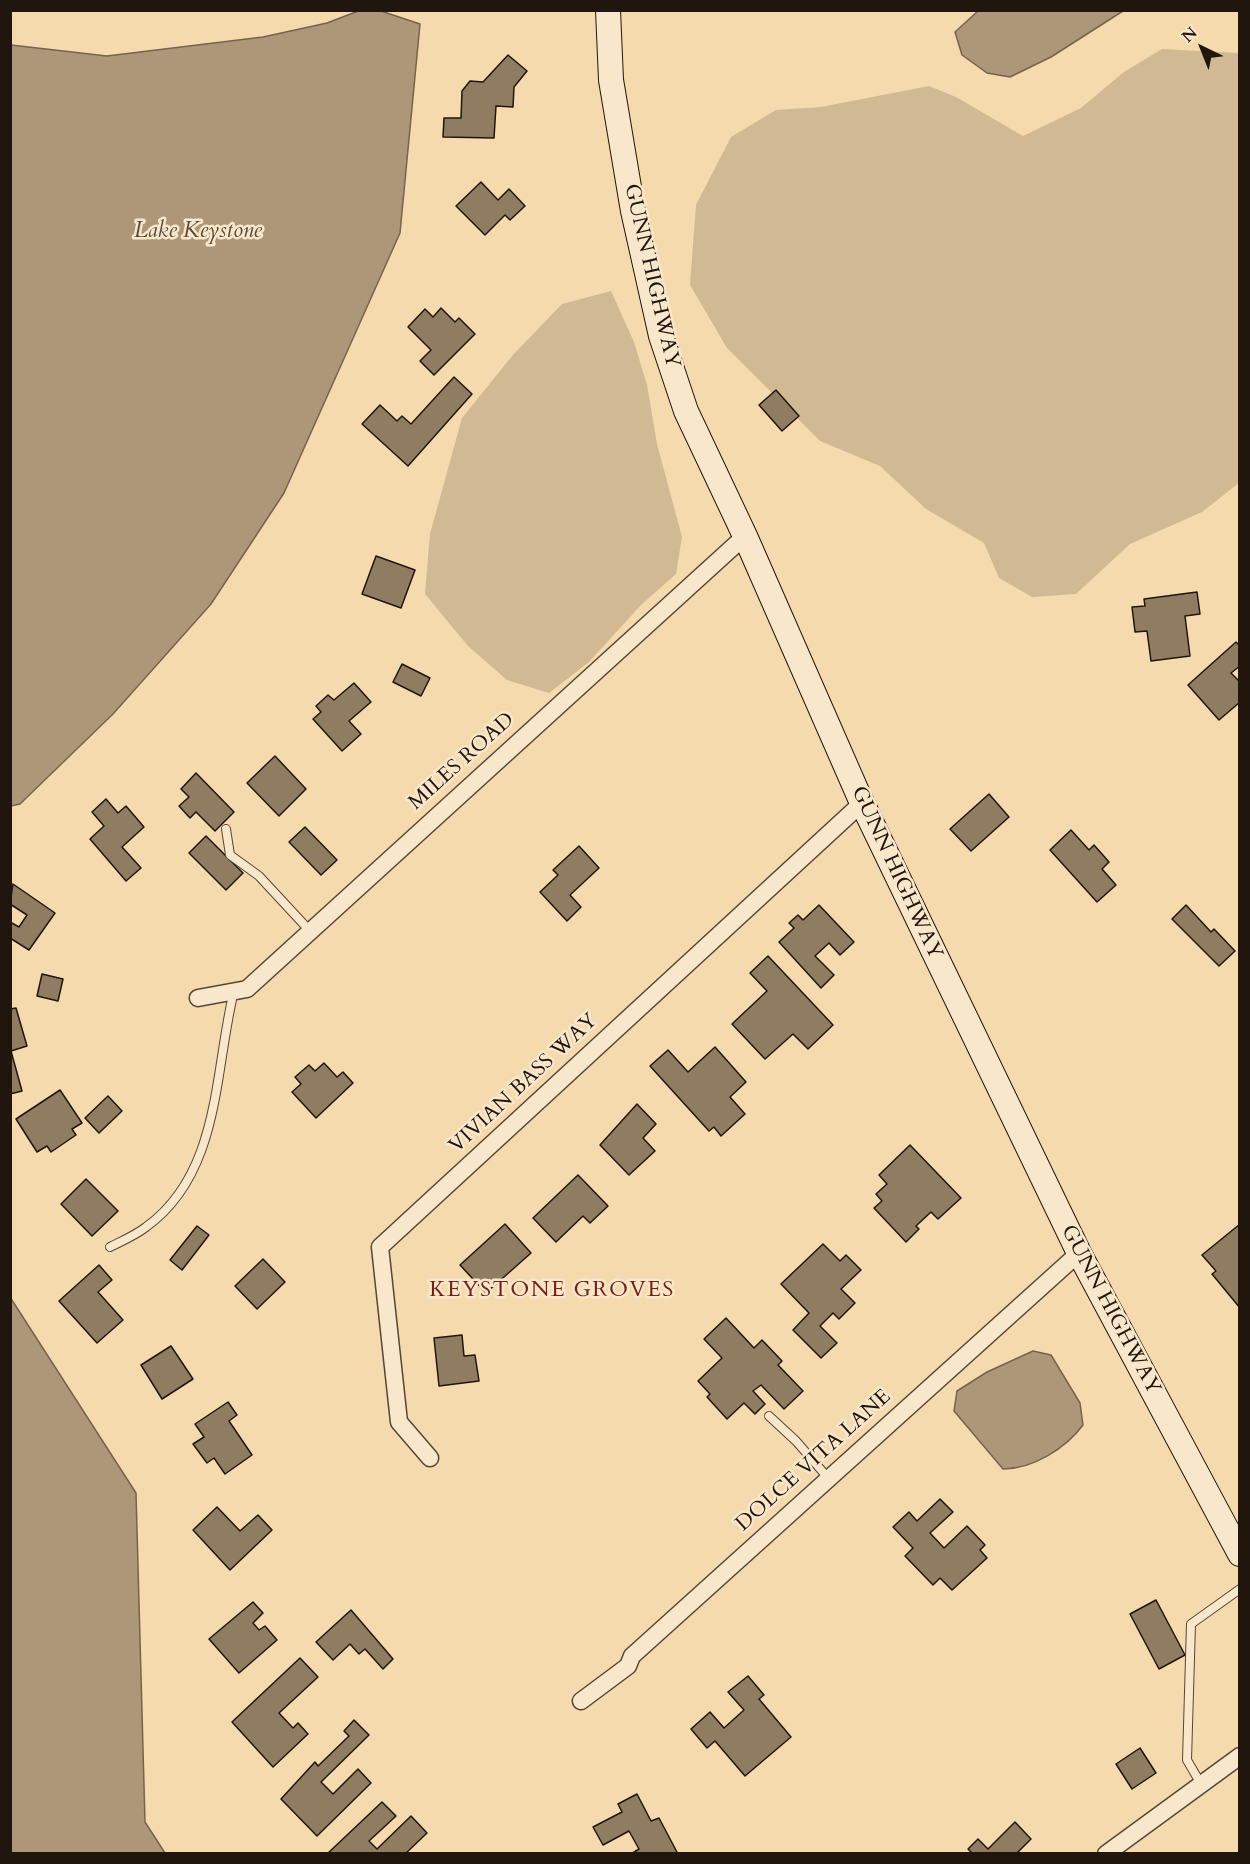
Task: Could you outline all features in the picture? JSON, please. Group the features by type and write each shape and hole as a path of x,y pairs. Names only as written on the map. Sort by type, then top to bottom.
{"main road":[{"name":"GUNN HIGHWAY","path":"608,10 611,80 643,259 661,336 686,411 745,536 862,803 1079,1253 1239,1554"},
{"name":"GUNN HIGHWAY","path":"624,10 626,164"}],"street":[{"name":"MILES ROAD","path":"198,998 247,989 745,536"},
{"name":"VIVIAN BASS WAY","path":"430,1458 399,1422 380,1247 862,803"},
{"name":"DOLCE VITA LANE","path":"581,1701 628,1666 632,1656 1079,1253"},
{"path":"1106,1854 1239,1756"}],"lane":[{"path":"226,829 230,855 259,876 310,931"},
{"path":"110,1247 146,1228 174,1201 204,1148 234,991"},
{"path":"769,1416 796,1441 829,1479"},
{"path":"1201,1784 1187,1760 1191,1624 1239,1589"}],"shaded area":[{"path":"1162,49 1239,53 1239,483 1202,512 1130,544 1076,594 1032,597 999,578 984,543 926,509 880,466 820,441 727,348 690,285 696,205 731,137 776,110 821,107 929,86 956,97 1023,136 1081,108 1124,72"},
{"path":"611,291 634,342 647,385 657,444 682,537 676,574 641,605 589,662 549,693 507,680 468,646 425,594 430,534 462,418 512,356 562,304"}],"water":[{"name":"Lake Keystone","path":"361,10 381,11 420,24 400,233 284,493 211,604 113,714 20,804 11,806 11,45 107,56 263,37 327,23"},
{"path":"978,11 1123,11 1051,57 1010,77 987,73 962,55 955,32"},
{"path":"10,1297 136,1493 145,1822 165,1853 11,1853"},
{"path":"1033,1351 1051,1355 1080,1403 1083,1425 1068,1442 1048,1456 1026,1465 1003,1469 954,1411 957,1391 987,1372"}],"building":[{"path":"508,55 527,71 514,87 513,107 496,106 494,138 443,137 444,118 461,118 462,91 470,81 483,82"},
{"path":"481,182 498,200 509,189 525,206 510,220 505,215 485,235 456,206"},
{"path":"441,308 455,322 459,318 475,334 434,375 420,361 431,350 408,327 425,309 433,317"},
{"path":"454,377 472,394 408,466 362,424 380,405 397,421 402,416 411,424"},
{"path":"776,390 799,416 782,431 759,405"},
{"path":"376,556 415,570 401,608 362,594"},
{"path":"1197,592 1200,614 1185,616 1190,656 1151,661 1147,631 1135,632 1132,607 1145,606 1144,599"},
{"path":"1236,642 1240,646 1240,666 1231,673 1240,682 1240,702 1219,720 1188,685"},
{"path":"402,664 430,678 421,696 393,682"},
{"path":"354,683 371,702 349,721 361,734 342,751 313,719 321,712 316,706 328,695 334,700"},
{"path":"275,756 306,789 279,816 247,783"},
{"path":"196,773 234,812 215,831 196,812 190,818 179,806 189,797 181,789"},
{"path":"989,794 1009,817 971,851 950,829"},
{"path":"106,799 118,813 126,806 144,827 122,847 141,868 126,881 90,839 104,826 92,812"},
{"path":"305,827 337,860 321,875 289,842"},
{"path":"1071,830 1089,850 1094,845 1109,862 1102,869 1116,885 1097,902 1050,850"},
{"path":"206,836 243,873 226,890 189,853"},
{"path":"579,846 599,868 570,895 581,907 567,921 540,892 558,875 553,870"},
{"path":"13,884 55,913 29,950 10,938 10,922 19,927 27,915 10,904"},
{"path":"819,905 854,942 840,955 829,943 815,956 834,975 821,988 779,942 794,928 789,923 798,915 803,920"},
{"path":"1186,905 1211,932 1214,929 1235,951 1219,966 1172,919"},
{"path":"768,956 833,1025 808,1049 793,1034 765,1059 732,1024 767,991 750,973"},
{"path":"42,974 63,979 58,1001 37,996"},
{"path":"16,1008 27,1046 11,1051 22,1091 10,1094 10,1009"},
{"path":"715,1047 746,1082 730,1097 745,1114 721,1136 714,1127 709,1131 650,1066 668,1050 688,1072"},
{"path":"324,1063 337,1077 343,1072 353,1083 316,1118 292,1092 301,1084 295,1077 309,1065 315,1071"},
{"path":"60,1090 82,1123 72,1129 76,1135 51,1152 47,1146 37,1152 16,1119"},
{"path":"108,1096 122,1111 99,1133 85,1118"},
{"path":"637,1104 656,1124 643,1138 655,1151 629,1175 600,1145"},
{"path":"910,1145 961,1198 938,1219 931,1212 916,1226 919,1229 906,1242 874,1208 882,1201 876,1194 887,1184 879,1175"},
{"path":"578,1175 608,1206 590,1223 583,1216 556,1242 533,1218"},
{"path":"86,1179 118,1211 92,1236 61,1204"},
{"path":"505,1224 531,1253 486,1293 460,1265"},
{"path":"1240,1224 1240,1308 1212,1274 1216,1271 1202,1255"},
{"path":"197,1226 209,1235 182,1270 170,1260"},
{"path":"823,1244 840,1261 846,1255 861,1270 841,1289 855,1303 839,1319 833,1313 820,1326 837,1343 821,1358 793,1330 809,1313 781,1284"},
{"path":"263,1259 285,1282 257,1309 235,1286"},
{"path":"99,1265 112,1280 98,1292 123,1320 97,1343 59,1301"},
{"path":"726,1318 754,1348 762,1340 782,1361 778,1365 803,1391 784,1409 761,1385 753,1391 765,1404 755,1414 744,1403 727,1419 707,1397 710,1394 698,1381 722,1358 704,1339"},
{"path":"462,1335 464,1356 475,1355 479,1381 439,1386 434,1338"},
{"path":"171,1346 193,1379 162,1399 141,1365"},
{"path":"228,1402 237,1415 229,1421 252,1455 225,1474 214,1458 207,1463 193,1444 204,1437 195,1424"},
{"path":"940,1499 953,1512 930,1533 944,1548 967,1526 985,1545 980,1550 987,1558 952,1590 940,1578 933,1585 905,1556 913,1548 893,1527 909,1512 917,1521"},
{"path":"217,1507 240,1531 258,1515 272,1530 230,1570 193,1530"},
{"path":"1156,1600 1185,1655 1159,1669 1130,1614"},
{"path":"253,1602 263,1613 253,1623 259,1630 265,1626 277,1640 239,1673 209,1639"},
{"path":"351,1610 393,1659 383,1669 365,1649 359,1654 350,1644 333,1660 316,1642"},
{"path":"300,1658 318,1677 279,1713 293,1728 298,1723 308,1734 273,1767 232,1722"},
{"path":"748,1676 764,1695 759,1699 791,1737 745,1776 715,1741 707,1748 691,1729 710,1712 724,1728 744,1710 728,1692"},
{"path":"354,1720 369,1735 321,1782 333,1794 358,1769 371,1783 317,1836 281,1799 315,1762 318,1766 349,1736 344,1731"},
{"path":"1140,1748 1156,1773 1132,1789 1116,1764"},
{"path":"637,1794 651,1821 659,1818 678,1854 631,1854 639,1849 629,1831 603,1845 593,1827 622,1812 618,1804"},
{"path":"382,1802 396,1816 369,1841 377,1849 411,1816 427,1833 405,1854 327,1854"},
{"path":"1015,1822 1031,1839 1016,1854 973,1854 968,1849 978,1839 988,1849"}],"district":[{"name":"KEYSTONE GROVES","path":"552,1291"}]}
